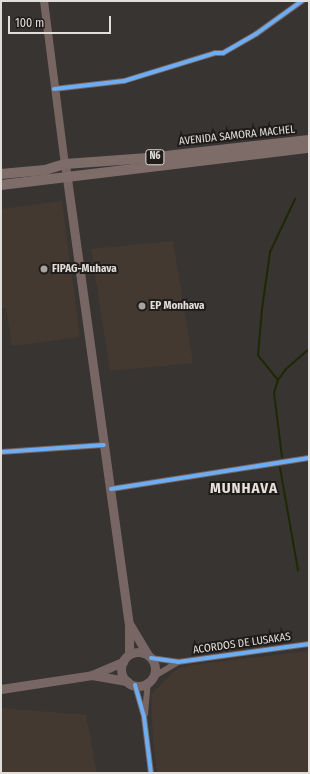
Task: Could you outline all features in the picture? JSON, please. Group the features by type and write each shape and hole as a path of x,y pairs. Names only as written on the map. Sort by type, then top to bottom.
{"highway":[{"name":"AVENIDA SAMORA MACHEL","path":"1,174 45,170 65,164 148,158 309,140"},
{"name":"AVENIDA SAMORA MACHEL","path":"1,185 309,148"}],"main road":[{"path":"65,164 129,624 129,654"},
{"path":"92,675 131,683 150,680 155,667 129,624"},
{"path":"1,689 92,675 122,662 129,654 136,652 149,656"},
{"path":"122,662 122,672 131,683"}],"street":[{"path":"44,1 54,89 65,164"},
{"path":"54,89 124,81 215,53 223,53 256,34 302,1"},
{"path":"1,452 104,445"},
{"path":"111,489 309,458"},
{"name":"ACORDOS DE LUSAKAS","path":"178,662 309,644"},
{"path":"149,656 178,662"},
{"path":"144,717 150,680 178,662"},
{"path":"131,683 144,717 151,773"}],"shaded area":[{"name":"FIPAG-Muhava","path":"62,201 80,337 12,346 6,308 1,308 1,209"},
{"name":"EP Monhava","path":"173,241 193,363 110,371 91,249"},
{"path":"309,651 309,773 157,773 153,740 151,695 175,670 192,665"},
{"path":"1,708 86,715 97,773 1,773"}],"waterway":[{"path":"278,380 258,355 262,309 270,252 295,199"},
{"path":"282,457 274,393 278,380 286,369 309,349"},
{"path":"280,468 298,570"}],"cycle path":[{"path":"54,89 124,81 215,53 223,53 256,34 302,1"},
{"path":"1,452 104,445"},
{"path":"111,489 309,458"},
{"path":"151,658 178,662 309,644"},
{"path":"135,685 144,717 151,773"}],"place":[{"name":"FIPAG-Muhava","path":"44,269"},
{"name":"EP Monhava","path":"142,306"}],"district":[{"name":"MUNHAVA","path":"244,489"}]}
